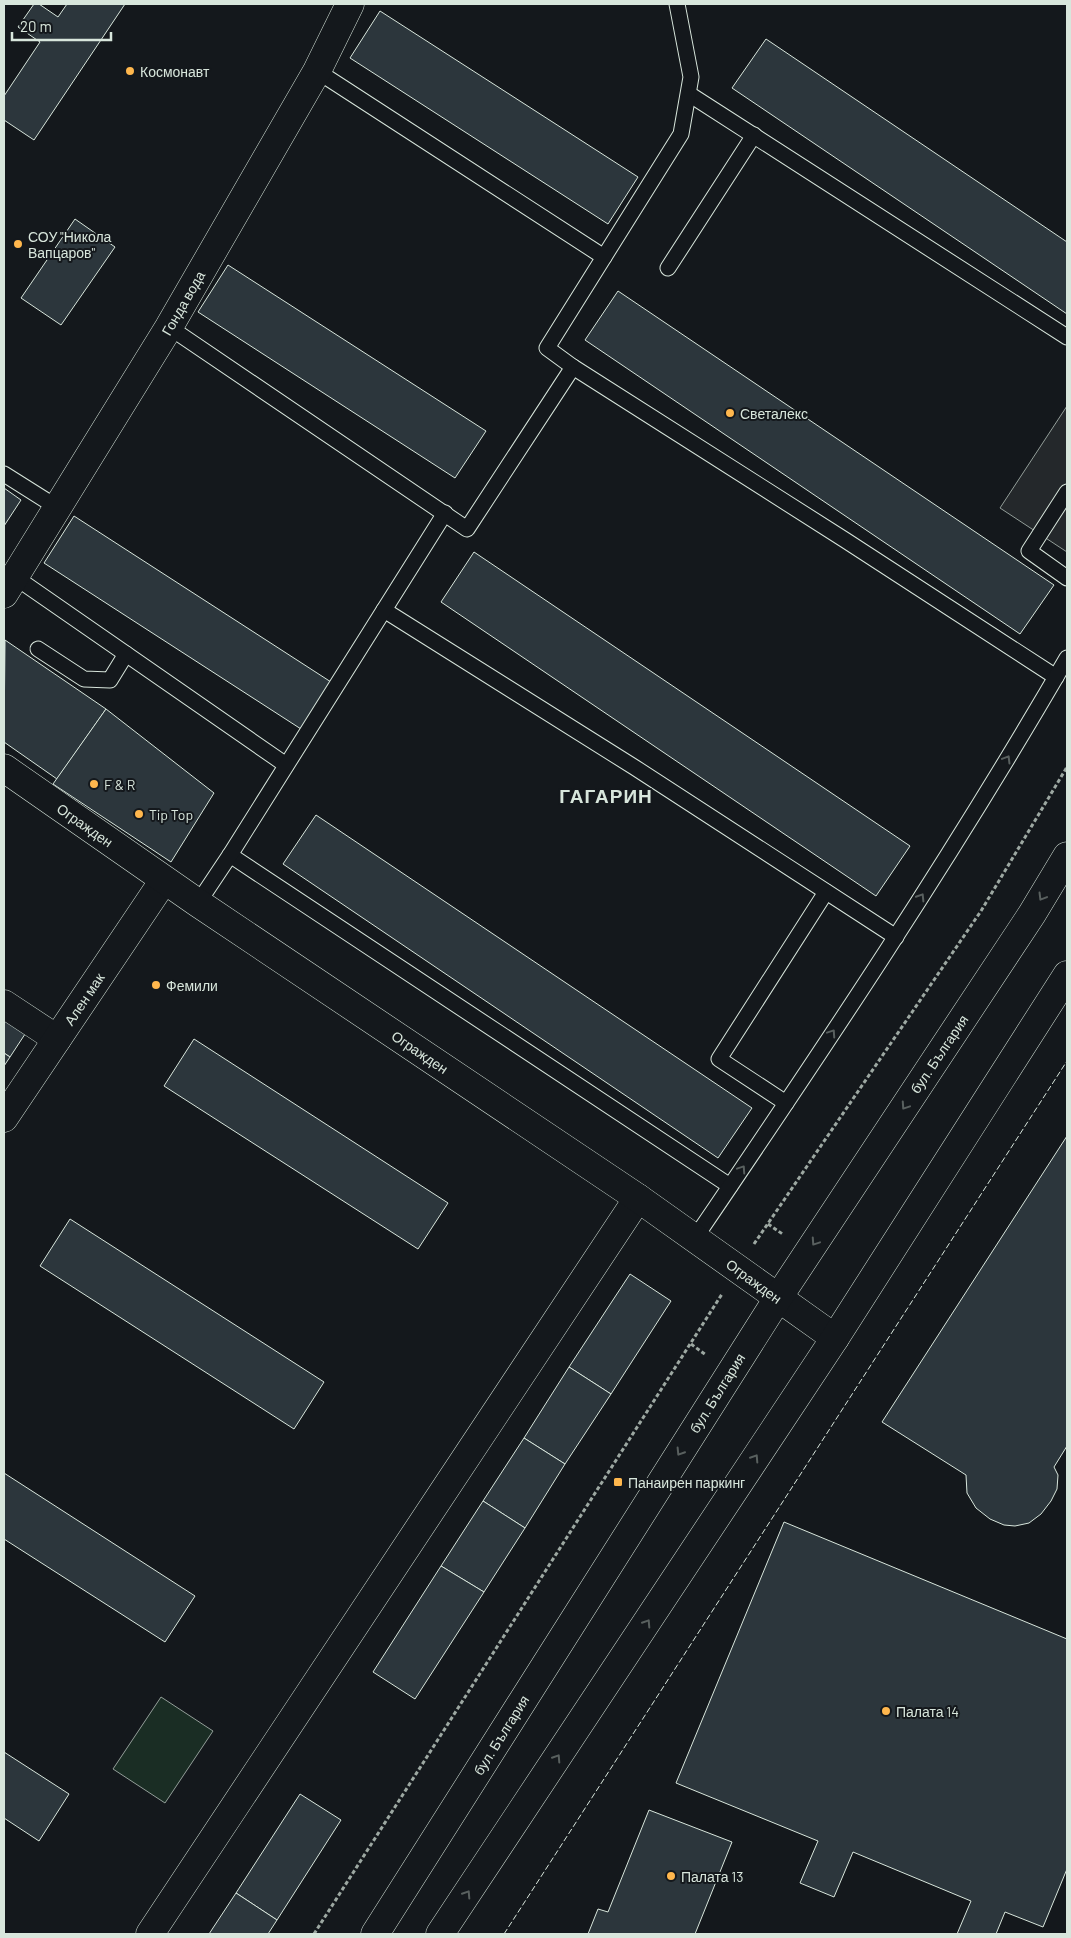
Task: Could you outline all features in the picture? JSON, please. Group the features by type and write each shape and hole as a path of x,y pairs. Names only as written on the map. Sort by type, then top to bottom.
{"street":[{"name":"Гонда вода","path":"9,585 169,327 317,71 350,4"},
{"name":"Огражден","path":"4,768 198,904 638,1198 835,1338"},
{"name":"бул. България","path":"375,1934 778,1298 1027,922 1067,856"},
{"name":"Ален мак","path":"4,1118 164,880"},
{"path":"440,1934 835,1338 1067,975"},
{"path":"4,1004 57,1039"},
{"path":"150,1934 638,1198"}],"lane":[{"path":"677,4 691,77 681,134 547,348 572,367 846,540 1056,677"},
{"path":"317,71 604,257"},
{"path":"688,94 1067,337"},
{"path":"668,268 754,135"},
{"path":"169,327 467,529 572,367"},
{"path":"4,474 58,508"},
{"path":"1067,492 1029,551 1067,578"},
{"path":"198,904 444,513"},
{"path":"9,585 126,654 286,765"},
{"path":"384,610 634,767 896,937"},
{"path":"38,649 84,679 110,680 126,654"},
{"path":"695,1238 896,937 1067,658"},
{"path":"230,855 730,1186"},
{"path":"786,1103 719,1059 826,892"}],"path":[{"path":"314,1934 738,1269 981,911 1067,767"}],"green space":[{"path":"161,1697 213,1731 165,1803 113,1769"}],"shaded area":[{"path":"1067,406 1067,552 1000,508"}],"building":[{"path":"34,4 39,4 58,17 67,4 125,4 34,140 4,120 4,96 40,42 18,27"},
{"path":"380,11 638,177 608,224 350,58"},
{"path":"766,39 1067,242 1067,314 732,88"},
{"path":"75,219 115,247 61,325 21,298"},
{"path":"228,265 486,431 455,478 198,312"},
{"path":"618,291 1054,585 1020,634 585,340"},
{"path":"4,488 21,500 4,526"},
{"path":"74,516 331,682 301,729 44,563"},
{"path":"474,552 910,846 876,896 441,602"},
{"path":"5,640 106,709 57,779 4,742"},
{"path":"106,709 214,793 171,862 53,784"},
{"path":"316,815 752,1108 718,1158 283,864"},
{"path":"4,1011 29,1028 10,1057 4,1053"},
{"path":"194,1039 448,1203 418,1249 164,1086"},
{"path":"4,1053 10,1057 4,1066"},
{"path":"1067,1136 1067,1446 1054,1467 1058,1475 1057,1489 1041,1514 1029,1523 1015,1526 1004,1525 990,1519 976,1508 967,1493 966,1475 882,1422"},
{"path":"70,1219 324,1382 294,1429 40,1266"},
{"path":"630,1274 671,1301 611,1394 569,1367"},
{"path":"569,1367 611,1394 565,1464 524,1438"},
{"path":"524,1438 565,1464 525,1528 483,1501"},
{"path":"4,1473 195,1596 165,1642 4,1539"},
{"path":"483,1501 525,1528 484,1592 441,1566"},
{"name":"Палата 14","path":"784,1522 1067,1639 1067,1869 1043,1927 1005,1912 996,1934 957,1934 971,1901 853,1852 834,1897 800,1883 818,1841 676,1783"},
{"path":"441,1566 484,1592 415,1699 373,1672"},
{"path":"4,1752 69,1794 39,1841 4,1818"},
{"path":"300,1794 341,1820 277,1920 236,1893"},
{"name":"Палата 13","path":"649,1810 732,1842 695,1934 588,1934 598,1909 608,1912"},
{"path":"236,1893 277,1920 268,1934 209,1934"}],"fence":[{"path":"504,1934 1067,1061"}],"place":[{"name":"Космонавт","path":"130,71"},
{"name":"СОУ \"Никола Вапцаров\"","path":"18,244"},
{"name":"Светалекс","path":"730,413"},
{"name":"F & R","path":"94,784"},
{"name":"Tip Top","path":"139,814"},
{"name":"Фемили","path":"156,985"},
{"name":"Панаирен паркинг","path":"618,1482"},
{"name":"Палата 14","path":"886,1711"},
{"name":"Палата 13","path":"671,1876"}],"district":[{"name":"ГАГАРИН","path":"606,795"}]}
